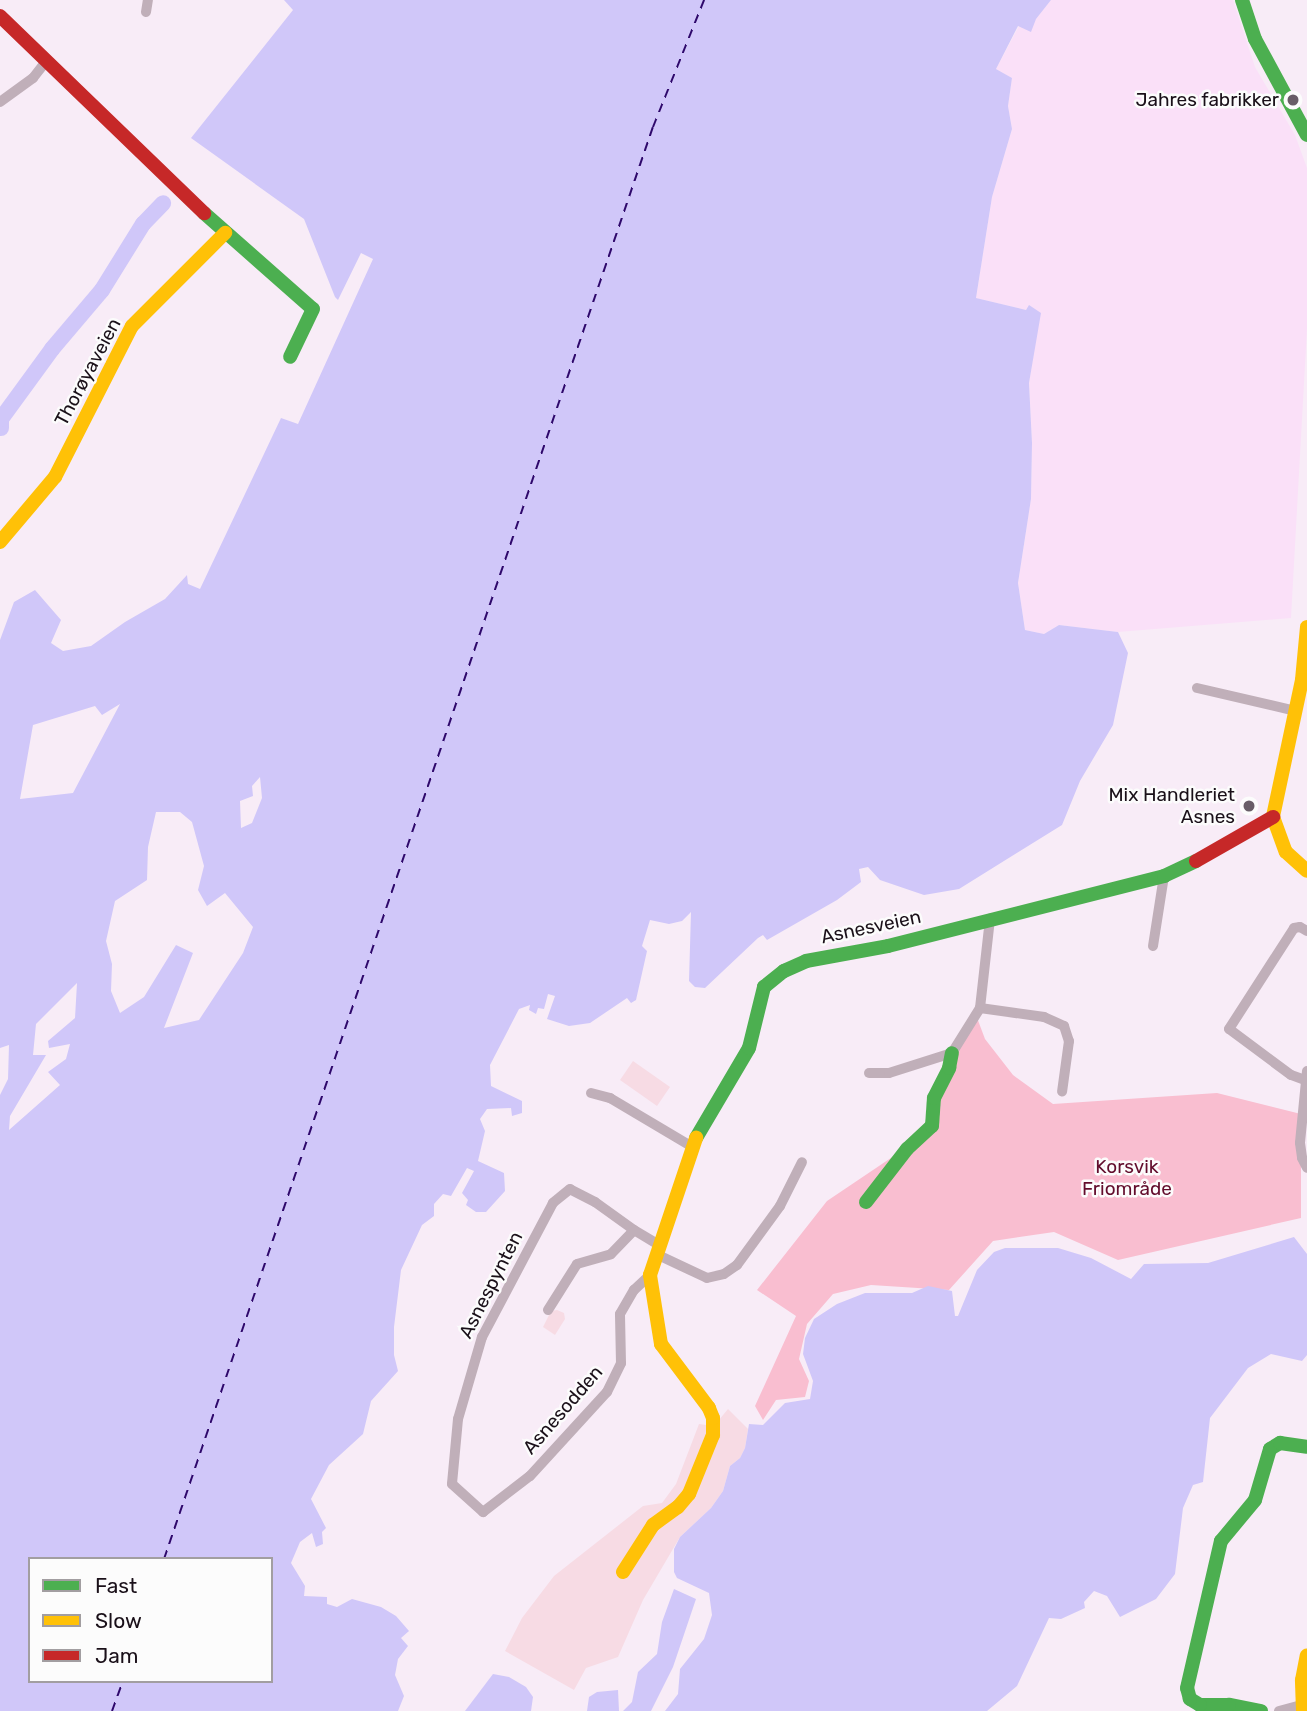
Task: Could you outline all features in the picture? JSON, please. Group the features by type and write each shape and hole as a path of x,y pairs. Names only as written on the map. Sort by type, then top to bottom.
{"street":[{"path":"1242,0 1265,61 1307,135"},
{"path":"0,16 225,233 313,309 290,357"},
{"path":"0,102 33,78 47,60"},
{"name":"Thorøyaveien","path":"0,542 55,477 132,326 162,293 225,233"},
{"path":"1307,627 1296,711 1273,817 1286,852 1307,871"},
{"path":"1197,688 1296,711"},
{"name":"Asnesveien","path":"623,1572 653,1525 678,1507 689,1494 700,1472 714,1426 709,1408 662,1344 650,1275 691,1146 742,1063 754,1027 759,998 772,979 806,961 888,946 1164,876 1212,855 1273,817"},
{"path":"1153,946 1164,876"},
{"path":"866,1202 906,1149 932,1126 932,1103 949,1068 952,1053 980,1008 990,919"},
{"path":"1307,931 1300,927 1294,928 1229,1029 1291,1075 1306,1076 1300,1143 1302,1158 1307,1168"},
{"path":"980,1008 1044,1017 1064,1026 1069,1041 1062,1092"},
{"path":"869,1073 889,1073 952,1053"},
{"path":"591,1093 610,1098 691,1146"},
{"name":"Asnespynten","path":"483,1512 453,1483 458,1419 482,1337 553,1203 562,1192 570,1189 596,1202 657,1249 707,1278 724,1274 737,1265 780,1206 802,1162"},
{"path":"548,1310 577,1264 611,1254 634,1230"},
{"name":"Asnesodden","path":"483,1512 530,1476 607,1392 621,1363 620,1314 634,1290 650,1275"},
{"path":"1261,1711 1229,1705 1200,1705 1190,1699 1187,1688 1211,1592 1218,1547 1226,1533 1255,1500 1270,1449 1283,1443 1307,1447"},
{"path":"1279,1711 1302,1708 1307,1655"}],"shaded area":[{"path":"284,0 1051,0 1036,19 1031,32 1018,26 996,69 1012,78 1008,106 1012,129 992,197 976,298 1026,310 1029,305 1041,313 1029,383 1031,499 1018,583 1025,630 1044,634 1059,625 1118,632 1128,653 1113,725 1080,781 1062,825 959,889 924,895 880,880 868,867 859,869 861,882 837,900 767,940 763,935 758,938 705,988 695,987 689,981 691,912 682,921 669,924 650,920 642,946 647,951 636,1000 631,1003 627,998 590,1023 569,1026 547,1019 555,996 548,994 544,1009 538,1008 536,1014 529,1010 530,1005 519,1009 490,1065 491,1086 522,1101 522,1113 512,1116 511,1108 487,1109 480,1119 485,1131 478,1161 504,1173 505,1191 486,1212 476,1212 466,1205 468,1200 462,1193 474,1171 467,1168 451,1196 443,1194 434,1204 434,1216 422,1225 401,1270 394,1327 394,1355 398,1371 371,1401 363,1434 329,1465 311,1499 326,1528 322,1532 323,1544 316,1547 312,1533 300,1542 291,1563 305,1586 304,1596 327,1597 327,1604 337,1607 352,1599 381,1607 396,1616 409,1631 401,1638 408,1646 398,1659 395,1675 404,1696 398,1711 0,1711 0,1095 8,1079 9,1045 0,1048 0,640 14,602 35,590 61,620 51,643 63,651 91,646 165,599 187,575 188,584 200,589 281,418 298,424 373,259 361,253 338,300 304,219 191,138 293,10","holes":["120,704 73,793 20,799 33,725 95,706 102,715","260,777 262,798 252,823 241,828 240,801 253,796 252,786","156,812 180,812 192,822 204,866 198,890 207,906 225,893 253,927 243,953 199,1020 164,1028 193,953 176,945 144,997 120,1013 111,991 112,964 106,941 115,901 147,880 148,847","77,983 75,1018 48,1041 49,1048 70,1044 66,1059 48,1072 60,1085 9,1130 10,1116 46,1055 33,1055 36,1024"]},
{"path":"1051,0 1233,0 1255,67 1295,135 1307,168 1307,329 1291,618 1118,632 1059,625 1044,634 1025,630 1018,583 1031,499 1029,383 1040,313 1029,306 1026,310 976,298 992,197 1012,129 1008,106 1012,78 996,69 1019,26 1036,19"},
{"path":"633,1061 670,1087 657,1106 620,1080"},
{"path":"1294,1237 1307,1254 1307,1355 1302,1361 1271,1354 1248,1368 1210,1418 1203,1482 1193,1485 1183,1508 1175,1574 1156,1599 1120,1617 1107,1596 1094,1591 1084,1602 1085,1608 1061,1619 1049,1618 1017,1686 987,1711 665,1711 678,1694 680,1669 704,1639 712,1615 709,1593 677,1578 674,1572 674,1549 680,1537 711,1508 723,1491 730,1466 740,1458 745,1448 749,1424 763,1425 785,1403 810,1399 813,1381 803,1354 805,1338 814,1319 837,1304 865,1293 912,1293 928,1286 952,1291 955,1316 958,1316 977,1270 994,1252 1005,1248 1058,1248 1091,1258 1131,1279 1144,1264 1208,1263"},
{"path":"551,1311 564,1313 565,1319 555,1335 543,1327"},
{"path":"728,1409 748,1429 745,1448 740,1458 730,1466 723,1491 711,1508 680,1537 643,1600 618,1657 586,1668 574,1690 505,1651 522,1618 554,1576 643,1506 662,1503 676,1484 699,1424 714,1426"},
{"path":"674,1589 696,1599 673,1667 651,1711 623,1711 632,1702 638,1672 657,1654 662,1622"},
{"path":"493,1674 509,1677 526,1687 533,1697 531,1711 465,1711"},
{"path":"618,1690 619,1711 587,1711 589,1697 597,1692"}],"green space":[{"name":"Korsvik Friområde","path":"976,1015 985,1039 1013,1075 1053,1104 1217,1093 1301,1114 1301,1218 1118,1260 1054,1232 993,1241 949,1290 871,1285 833,1294 807,1324 799,1359 809,1381 805,1397 776,1400 763,1420 755,1406 796,1316 757,1290 827,1201 925,1135 932,1103"}],"waterway":[{"path":"1,428 1,419 52,349 102,290 143,224 163,203"}],"ferry route":[{"path":"165,1557 653,127 704,0"},
{"path":"112,1711 122,1683"}],"traffic: fast":[{"path":"1242,0 1255,39 1307,135"},
{"path":"204,213 313,309 290,357"},
{"path":"696,1138 749,1048 764,987 784,971 806,961 888,946 1164,876 1196,861"},
{"path":"866,1202 907,1149 932,1126 934,1098 949,1068 952,1053"},
{"path":"1261,1711 1229,1705 1200,1705 1190,1699 1187,1688 1221,1541 1255,1500 1270,1449 1280,1443 1307,1447"}],"traffic: slow":[{"path":"0,542 55,477 132,326 225,233"},
{"path":"1307,627 1302,680 1273,817 1286,852 1307,871"},
{"path":"623,1572 653,1525 678,1507 689,1494 713,1435 713,1418 709,1408 661,1344 650,1275 696,1138"},
{"path":"1303,1711 1302,1680 1307,1655"}],"traffic: jam":[{"path":"0,16 204,213"},
{"path":"1196,861 1273,817"}],"place":[{"name":"Jahres fabrikker","path":"1293,100"},
{"name":"Mix Handleriet Asnes","path":"1249,806"}]}
